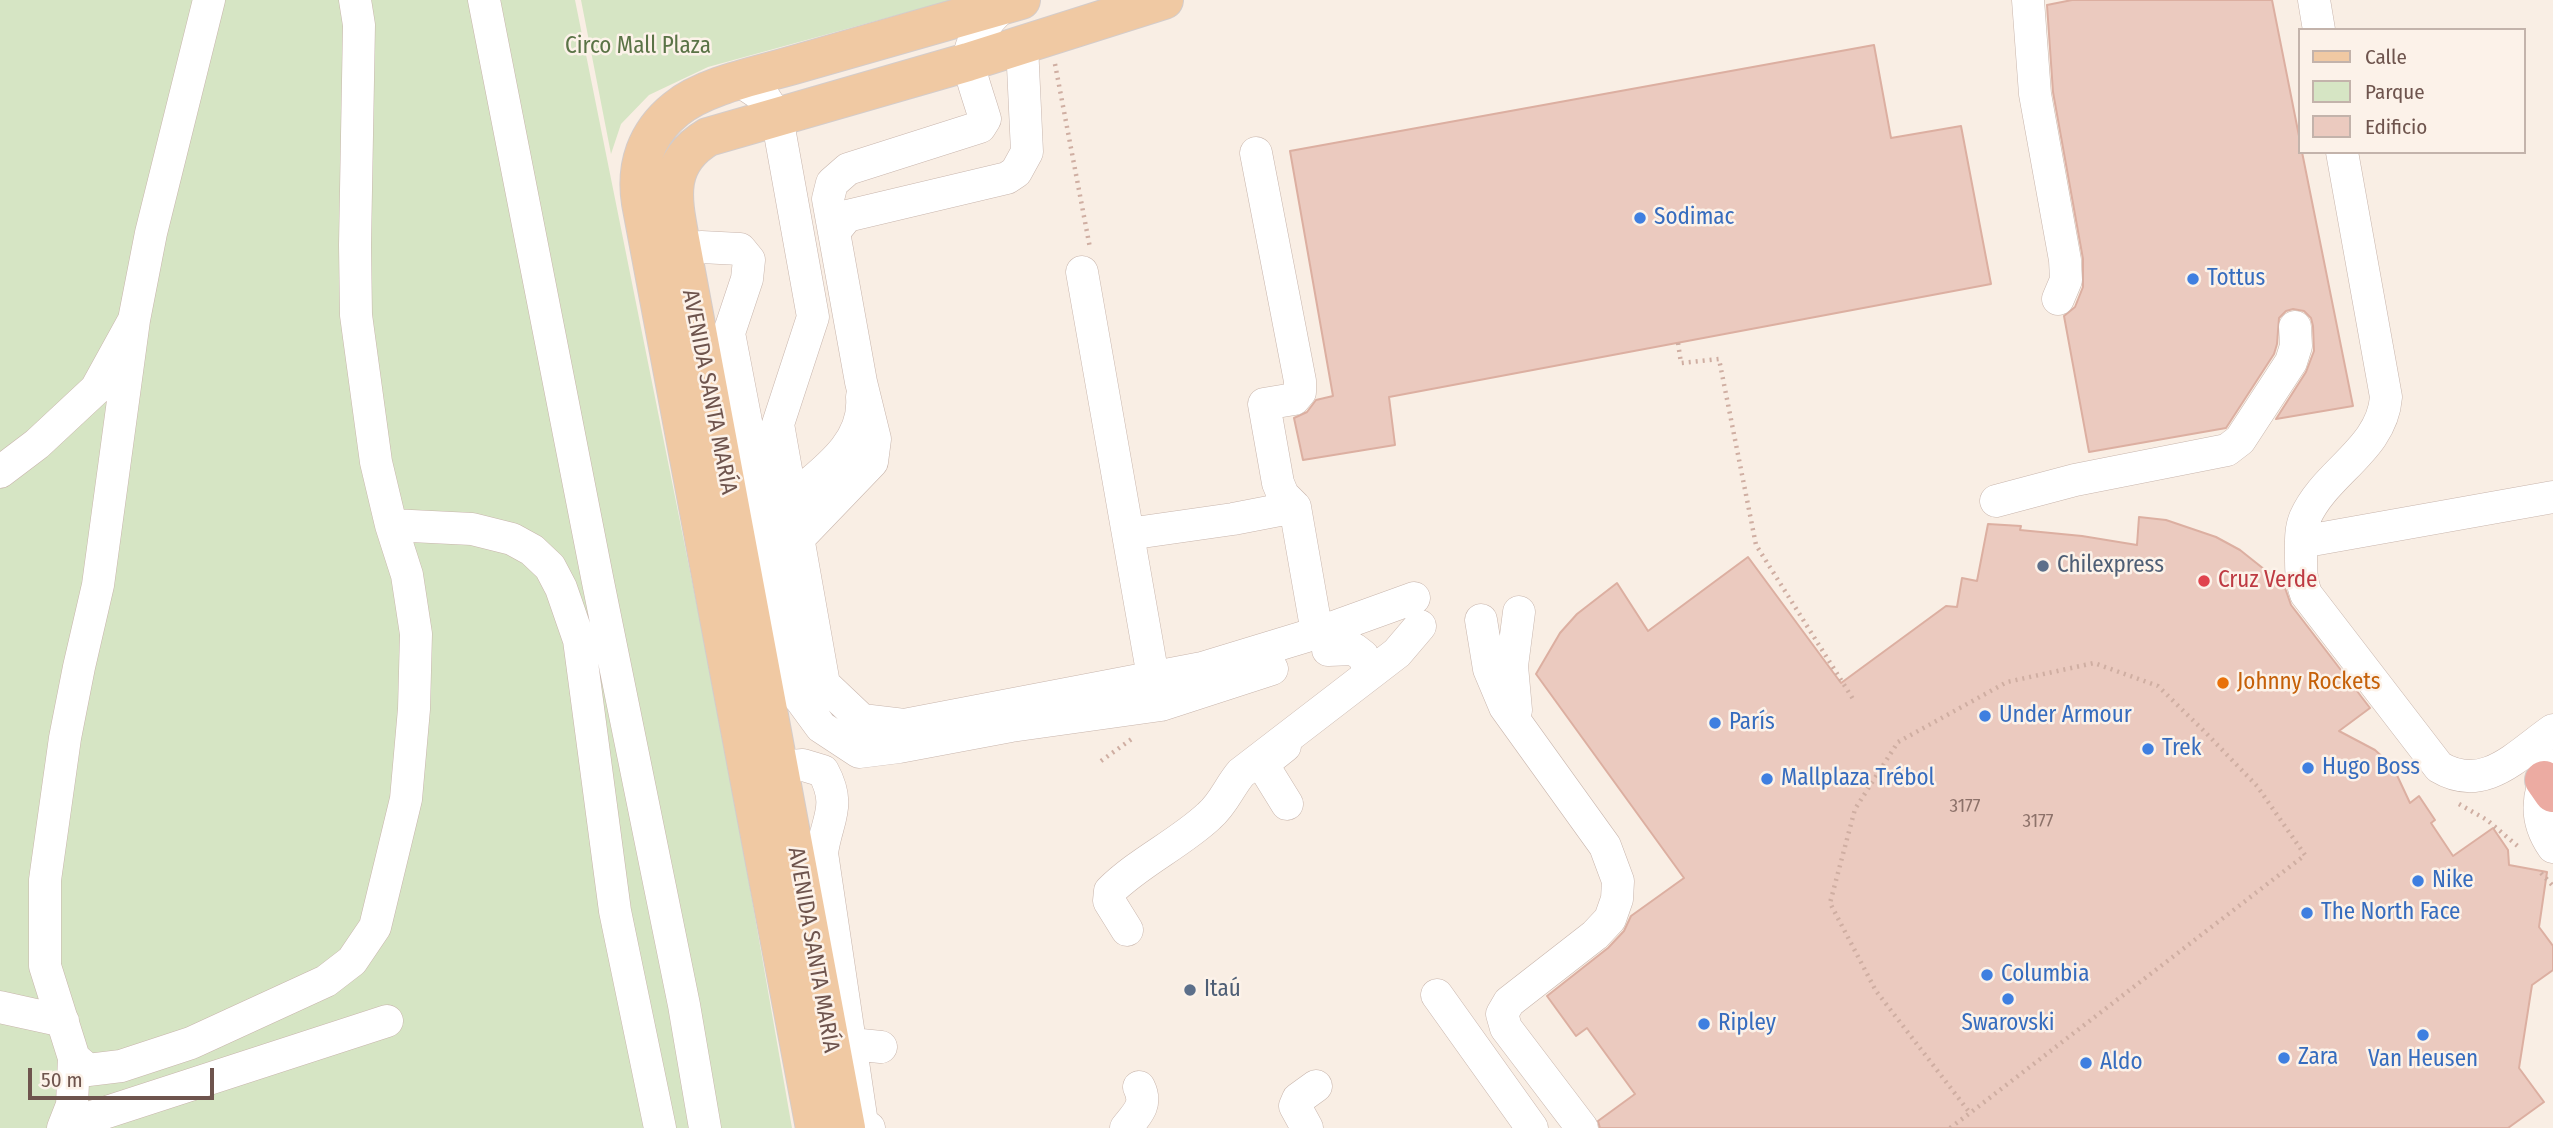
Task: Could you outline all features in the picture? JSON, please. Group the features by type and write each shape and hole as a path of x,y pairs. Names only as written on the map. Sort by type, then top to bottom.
{"main road":[{"name":"AVENIDA SANTA MARÍA","path":"846,1128 682,250 674,186 682,161 689,151 708,137 968,62 1164,0"},
{"name":"AVENIDA SANTA MARÍA","path":"815,1128 639,189 639,174 644,153 654,132 664,120 693,97 1012,2"}],"lane":[{"path":"64,1127 72,1105 74,1058 45,966 45,880 65,738 98,586 134,320 151,233 209,0"},
{"path":"74,1058 88,1070 121,1066 191,1043 326,981 352,961 375,927 406,799 414,709 416,634 407,575 391,525 376,462 356,315 359,25 355,0"},
{"path":"484,0 684,1005 705,1128"},
{"path":"2028,0 2035,94 2065,260 2066,280 2058,299"},
{"path":"2314,0 2319,28"},
{"path":"798,539 873,462 875,439 861,382 828,199 832,183 848,169 980,127 985,119 968,62 976,36 1012,2"},
{"path":"834,232 847,216 1007,178 1016,172 1027,152 1022,45"},
{"path":"740,81 764,97 776,117 813,317 778,424 824,684 862,720 904,725 1153,677 1418,621"},
{"path":"1256,153 1300,381 1300,392 1294,399 1264,404 1278,483 1283,495 1294,507 1322,641"},
{"path":"2342,154 2385,385 2385,409 2374,435 2311,507 2304,520 2301,574 2306,594 2439,767 2462,777 2472,778 2492,773 2553,730"},
{"path":"682,250 701,247 740,249 749,260 747,279 729,333 799,697 821,727 859,752 1011,726 1161,705 1322,641 1354,649 1363,656 1371,673"},
{"path":"1082,272 1153,677"},
{"path":"0,472 37,444 96,389 134,320"},
{"path":"1996,502 2075,480 2227,450 2240,440 2291,362 2296,346 2295,327"},
{"path":"790,499 841,454 858,430 863,404 861,382"},
{"path":"2301,542 2553,497"},
{"path":"1128,534 1294,507"},
{"path":"391,525 472,529 512,539 533,550 550,568 561,588 579,640 615,911 660,1128"},
{"path":"1519,612 1512,666 1516,710 1524,735"},
{"path":"1481,620 1489,669 1505,707 1605,846 1618,881 1617,898 1610,919 1595,935 1509,1002 1502,1014 1506,1028 1582,1128"},
{"path":"1128,930 1109,901 1110,891 1210,816 1226,798 1231,784 1241,773 1397,653 1418,621"},
{"path":"1287,804 1266,769 1270,758 1405,652 1416,648 1418,621"},
{"path":"779,767 803,765 823,771 832,787 834,810 825,833 822,853 866,1045 862,1123 869,1128"},
{"path":"2538,856 2542,827 2539,802 2550,779"},
{"path":"1437,995 1532,1128"},
{"path":"0,1007 63,1021"},
{"path":"64,1127 387,1021"},
{"path":"1307,1128 1295,1106 1298,1099 1316,1086"},
{"path":"1126,1128 1142,1108 1144,1096 1139,1087"}],"path":[{"path":"1678,343 1681,363 1719,359 1756,545 1853,699"},
{"path":"1950,1128 1970,1113 2305,855 2257,786 2158,686 2094,663 2007,682 1898,742 1855,810 1851,823 1830,902 1876,991 1970,1113"},
{"path":"2451,800 2487,820 2538,856 2553,886"}],"green space":[{"path":"0,0 575,0 724,740 792,1128 0,1128"},
{"name":"Circo Mall Plaza","path":"581,0 952,0 708,67 649,95 621,124 611,154"}],"building":[{"name":"Tottus","path":"2072,0 2272,0 2298,131 2298,154 2302,154 2353,406 2276,419 2306,372 2314,351 2311,318 2304,311 2293,309 2286,311 2279,318 2274,354 2226,428 2089,452 2064,316 2075,307 2083,287 2083,259 2053,92 2047,5"},
{"name":"Sodimac","path":"1874,45 1891,138 1961,126 1991,284 1389,397 1395,445 1303,460 1294,418 1307,412 1316,400 1333,396 1290,151"},
{"path":"2139,517 2166,520 2216,537 2240,550 2284,585 2291,605 2370,708 2339,731 2375,750 2387,761 2395,771 2410,803 2419,796 2435,820 2431,823 2453,856 2493,828 2508,850 2509,865 2547,872 2539,927 2553,946 2553,970 2532,985 2519,1068 2544,1102 2508,1128 1600,1128 1598,1121 1635,1094 1587,1028 1576,1036 1547,996 1608,948 1624,931 1631,916 1684,878 1536,674 1560,633 1577,614 1617,583 1648,631 1748,557 1841,683 1946,606 1957,607 1962,578 1977,581 1988,524 2021,526 2020,530 2137,545"}],"place":[{"name":"Sodimac","path":"1640,218"},
{"name":"Tottus","path":"2193,279"},
{"name":"Chilexpress","path":"2043,566"},
{"name":"Cruz Verde","path":"2204,581"},
{"name":"Johnny Rockets","path":"2223,683"},
{"name":"Under Armour","path":"1985,716"},
{"name":"París","path":"1715,723"},
{"name":"Trek","path":"2148,749"},
{"name":"Hugo Boss","path":"2308,768"},
{"name":"Mallplaza Trébol","path":"1767,779"},
{"name":"Nike","path":"2418,881"},
{"name":"The North Face","path":"2307,913"},
{"name":"Columbia","path":"1987,975"},
{"name":"Itaú","path":"1190,990"},
{"name":"Swarovski","path":"2008,999"},
{"name":"Ripley","path":"1704,1024"},
{"name":"Van Heusen","path":"2423,1035"},
{"name":"Zara","path":"2284,1058"},
{"name":"Aldo","path":"2086,1063"}]}
